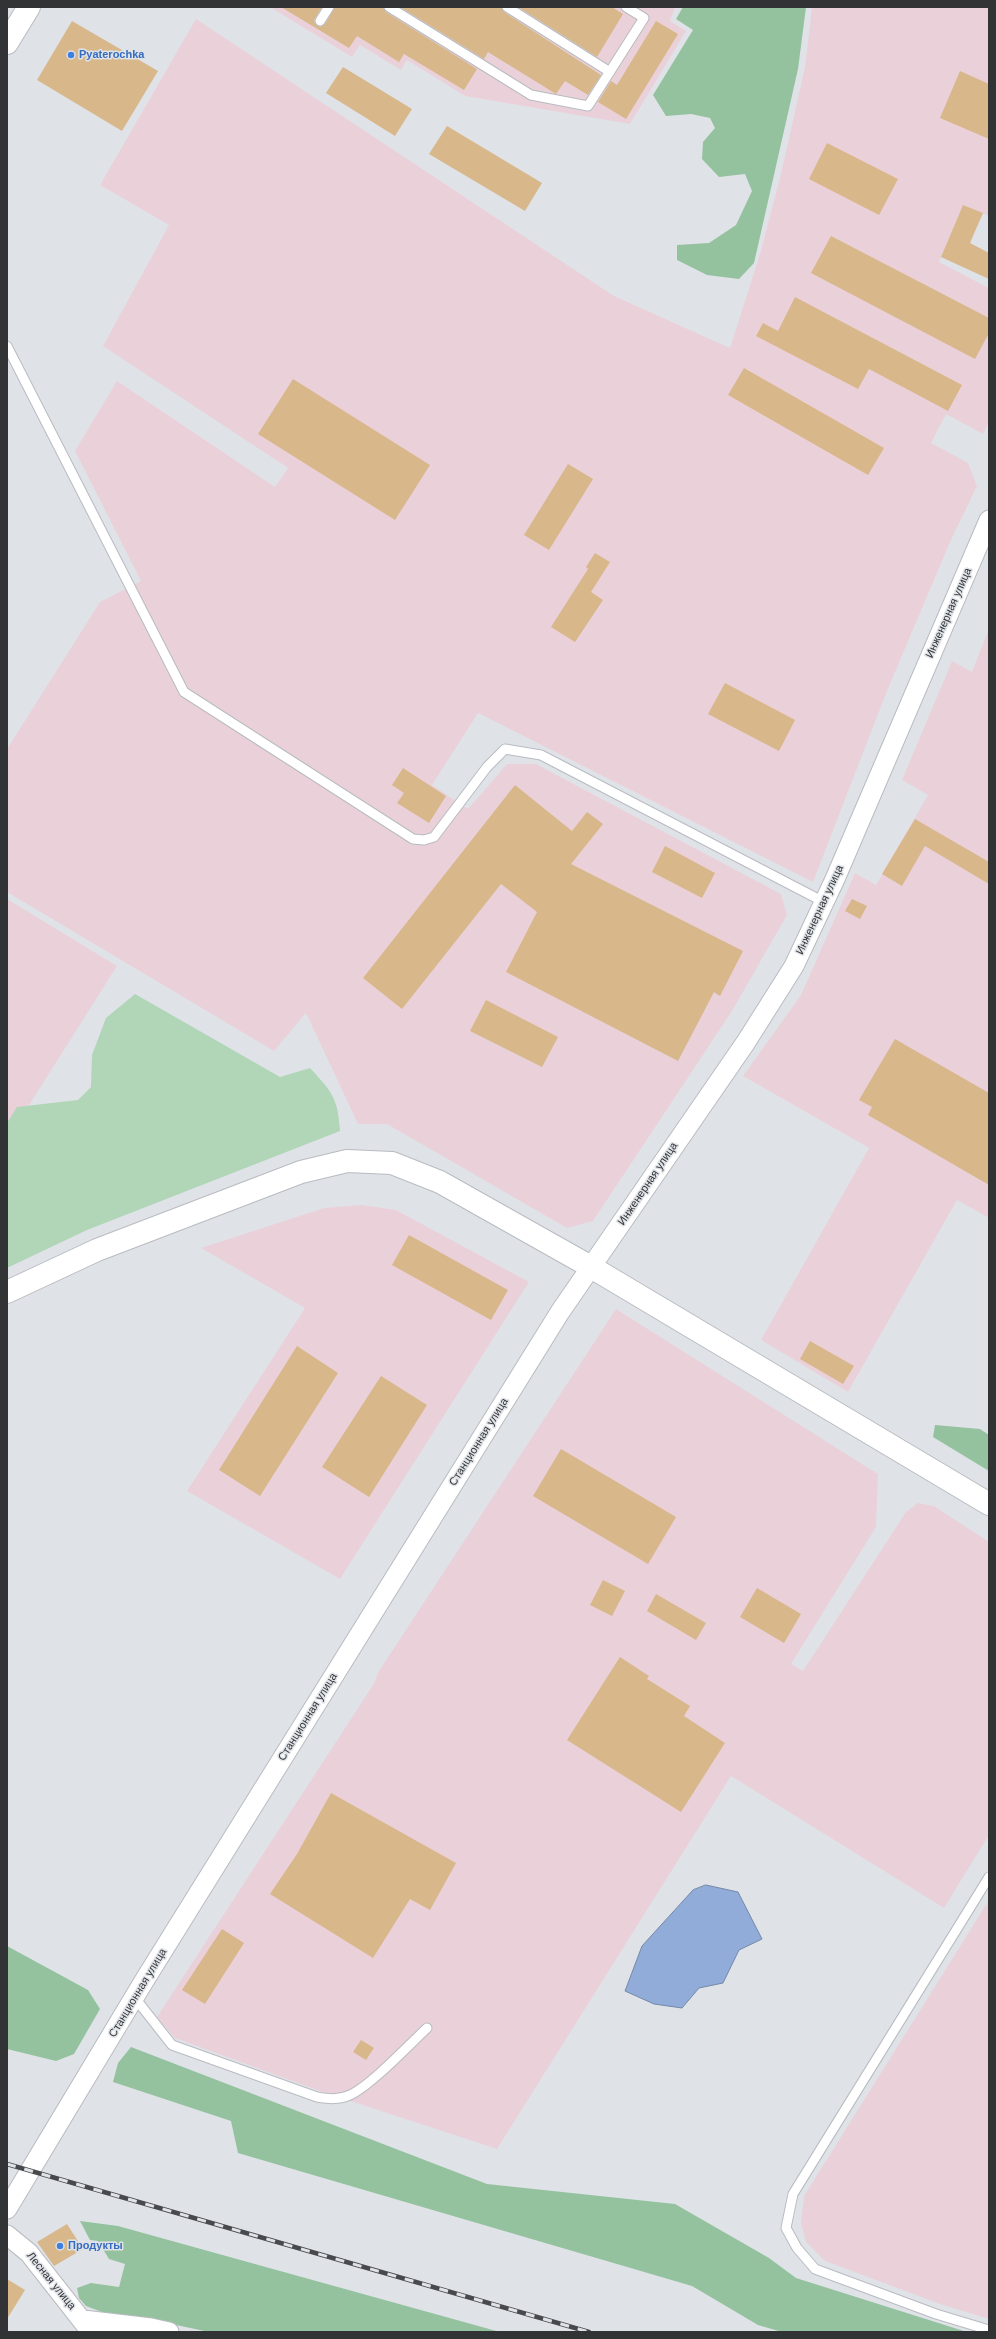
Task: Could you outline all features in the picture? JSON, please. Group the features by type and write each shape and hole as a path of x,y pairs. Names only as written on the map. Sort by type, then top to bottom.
{"street":[{"path":"7,43 29,7"},
{"name":"Инженерная улица","path":"591,1267 746,1042 794,966 824,902 989,520"},
{"path":"7,1292 97,1250 301,1172 347,1161 392,1163 440,1182 591,1267 989,1504"},
{"name":"Станционная улица","path":"7,2210 29,2170 362,1629 556,1319 591,1267"},
{"name":"Лесная улица","path":"7,2235 29,2253 87,2326"},
{"path":"87,2326 151,2328 169,2332"}],"lane":[{"path":"320,22 329,7"},
{"path":"389,7 531,95 588,106 644,18 626,7"},
{"path":"507,7 610,72"},
{"path":"7,346 184,692 413,839 424,840 434,837 488,767 505,749 541,755 824,902"},
{"path":"989,1877 793,2194 786,2228 797,2248 815,2269 936,2314 989,2330"},
{"path":"135,1998 172,2045 317,2097 334,2099 351,2095 366,2084 427,2028"}],"shaded area":[{"path":"270,7 675,7 670,21 686,31 630,124 465,96 407,60 401,70 360,45 352,57"},
{"path":"812,7 989,7 989,216 963,205 939,262 989,288 989,421 983,434 946,414 931,443 968,463 977,486 950,542 887,691 813,882 478,713 432,785 468,809 507,764 536,764 781,894 787,915 732,1011 593,1221 567,1228 387,1124 358,1124 306,1013 274,1051 7,892 7,749 100,602 141,581 75,451 117,381 275,487 288,468 103,346 169,225 100,185 196,19 614,296 730,348 760,254 780,178 805,67"},
{"path":"989,628 989,1218 957,1200 848,1392 761,1340 869,1148 743,1076 801,995 855,873 876,885 928,795 902,780 952,661 972,672"},
{"path":"7,899 117,966 7,1140"},
{"path":"362,1205 396,1210 529,1282 340,1579 187,1491 305,1308 201,1248 324,1208"},
{"path":"616,1309 878,1474 876,1527 791,1664 803,1671 906,1512 918,1503 934,1506 989,1542 989,1835 944,1908 731,1776 497,2149 320,2091 175,2038 157,2017 373,1685 379,1671"},
{"path":"989,1900 989,2319 940,2304 825,2261 806,2242 801,2223 804,2196"}],"green space":[{"path":"683,7 806,7 798,69 754,263 739,279 707,275 677,260 677,245 709,243 736,225 752,191 745,174 719,177 702,159 703,142 715,128 710,118 691,114 666,116 653,95 693,30 676,19"},
{"path":"135,994 280,1077 310,1068 324,1083 332,1096 338,1111 340,1131 87,1230 7,1268 7,1123 17,1107 78,1100 91,1087 92,1055 106,1018"},
{"path":"935,1425 980,1429 989,1435 989,1471 933,1437"},
{"path":"7,1946 88,1990 100,2009 74,2054 56,2061 7,2049"},
{"path":"131,2047 487,2184 675,2204 769,2258 796,2278 967,2332 782,2332 758,2325 692,2286 238,2153 231,2121 113,2082 118,2063"},
{"path":"80,2221 118,2226 500,2332 209,2332 153,2320 107,2314 86,2306 79,2298 77,2288 91,2283 119,2287 125,2264 109,2259 98,2241 90,2240"}],"water":[{"path":"706,1885 738,1892 762,1939 739,1950 723,1983 699,1988 682,2008 654,2004 625,1991 642,1946 693,1890"}],"building":[{"path":"281,7 322,7 314,20 315,24 320,27 325,24 335,7 383,7 386,12 477,69 464,90 404,54 399,62 357,36 349,48"},
{"path":"400,7 501,7 504,12 601,75 588,95 565,81 556,94 488,52 484,59"},
{"path":"518,7 612,7 623,14 597,57"},
{"path":"72,21 158,71 122,131 37,80"},
{"path":"656,21 678,34 626,119 598,102 611,81 617,85"},
{"path":"343,67 412,109 395,136 326,93"},
{"path":"960,71 989,84 989,139 940,118"},
{"path":"447,126 542,183 525,211 429,154"},
{"path":"827,143 898,179 879,215 809,179"},
{"path":"963,205 983,213 970,243 989,253 989,279 941,257"},
{"path":"831,236 989,318 989,333 975,359 811,273"},
{"path":"795,297 962,385 948,411 869,369 858,389 756,336 763,323 778,331"},
{"path":"744,368 884,448 868,475 728,395"},
{"path":"293,379 430,465 395,520 258,434"},
{"path":"568,464 593,479 549,550 524,535"},
{"path":"595,553 610,562 591,592 603,600 575,642 551,627 588,569 586,567"},
{"path":"725,683 795,720 779,751 708,714"},
{"path":"403,768 446,796 429,823 397,803 404,793 392,785"},
{"path":"515,785 572,831 587,812 603,824 571,864 743,951 720,996 714,992 678,1061 506,972 537,912 501,884 402,1009 363,978"},
{"path":"915,819 989,862 989,884 925,846 902,886 882,874"},
{"path":"665,846 715,873 702,898 652,872"},
{"path":"852,899 867,906 860,919 845,911"},
{"path":"486,1000 558,1037 542,1067 470,1031"},
{"path":"895,1039 989,1093 989,1185 868,1115 872,1107 859,1100"},
{"path":"409,1235 508,1290 491,1320 392,1265"},
{"path":"810,1341 854,1366 843,1384 800,1359"},
{"path":"297,1346 338,1373 260,1496 219,1470"},
{"path":"381,1376 427,1405 369,1497 322,1467"},
{"path":"561,1449 676,1517 648,1564 533,1496"},
{"path":"603,1580 625,1591 612,1616 590,1605"},
{"path":"757,1588 801,1614 784,1643 740,1617"},
{"path":"656,1594 706,1623 696,1640 647,1611"},
{"path":"620,1657 649,1676 647,1679 690,1706 684,1716 725,1743 681,1812 567,1740"},
{"path":"331,1793 456,1863 430,1910 410,1899 373,1958 270,1894 297,1854"},
{"path":"222,1929 244,1943 205,2004 182,1990"},
{"path":"361,2040 374,2048 366,2060 353,2052"},
{"name":"Продукты","path":"67,2224 83,2249 54,2266 37,2242"},
{"path":"7,2279 25,2290 7,2319"}],"railway":[{"path":"7,2164 589,2332"}],"place":[{"name":"Pyaterochka","path":"71,55"},
{"name":"Продукты","path":"60,2246"}]}
